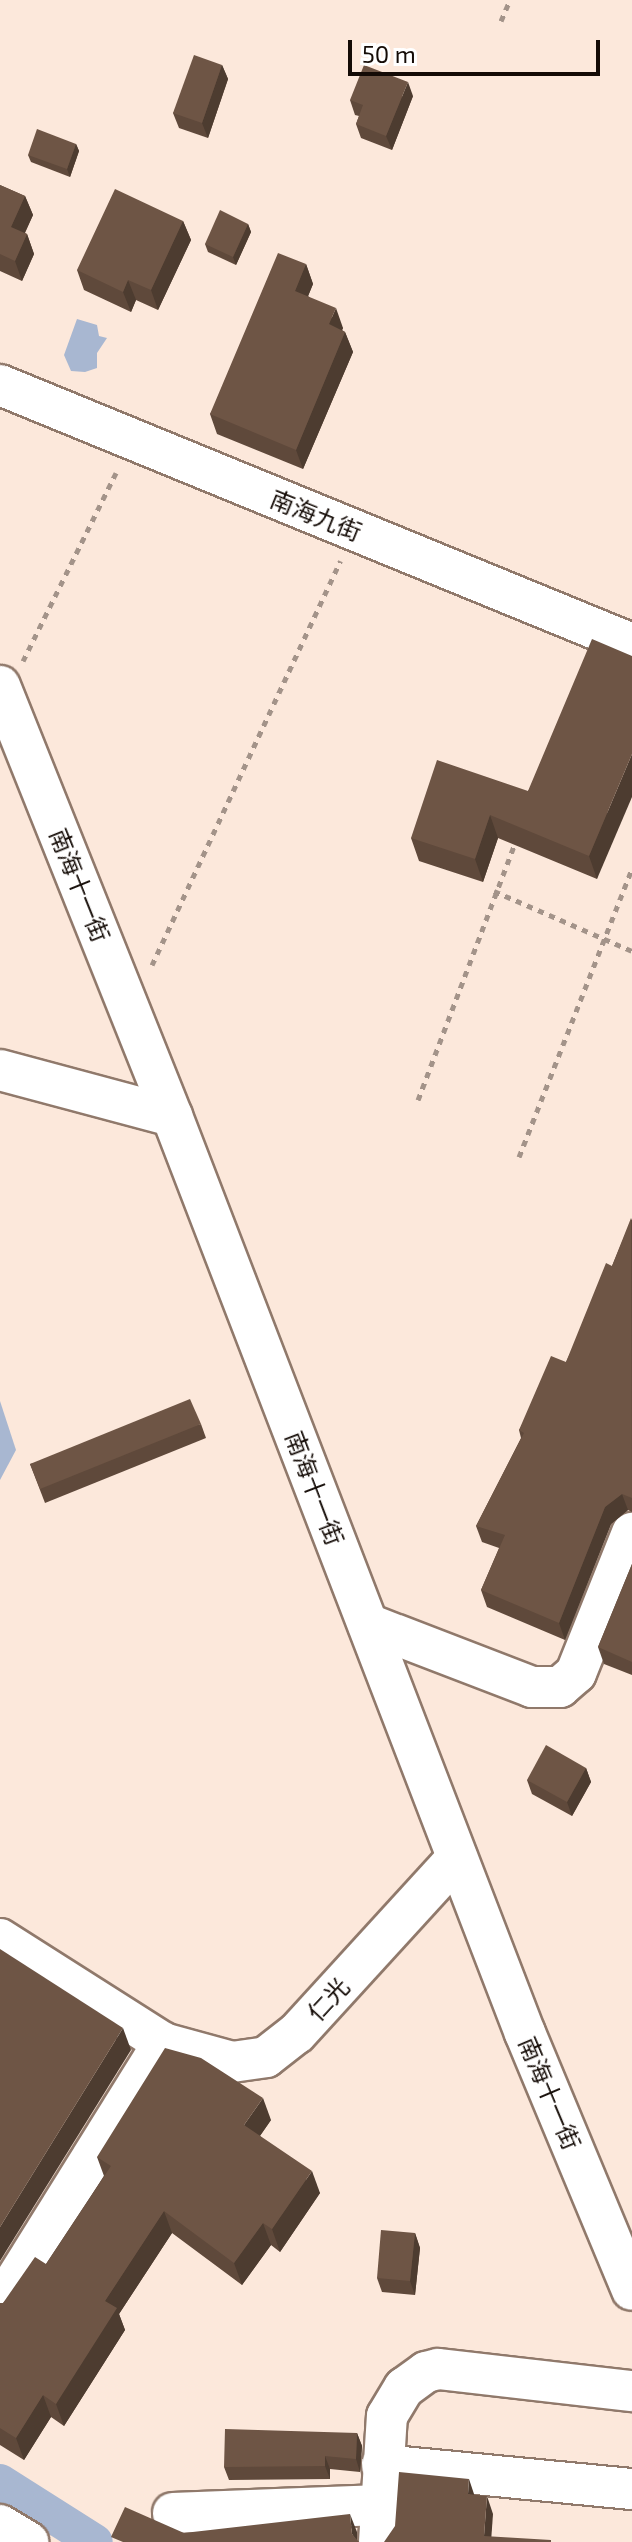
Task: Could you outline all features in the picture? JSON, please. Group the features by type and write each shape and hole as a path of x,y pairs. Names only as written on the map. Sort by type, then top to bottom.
{"street":[{"name":"南海九街","path":"0,385 632,644"},
{"name":"南海十一街","path":"2,691 131,1010 457,1858 632,2290"},
{"path":"0,1070 172,1116"},
{"path":"368,1624 532,1687 560,1687 576,1673 632,1533"},
{"name":"仁光","path":"0,1939 163,2043 232,2062 266,2057 297,2033 457,1858"},
{"path":"0,2305 163,2043"},
{"path":"173,2513 379,2524 387,2416 404,2388 426,2372 438,2369 632,2391"},
{"path":"382,2465 632,2489"},
{"path":"0,2525 28,2542"}],"path":[{"path":"501,21 510,0"},
{"path":"2,691 131,439"},
{"path":"131,1010 353,530"},
{"path":"418,1100 494,891 519,833"},
{"path":"519,1157 632,869"},
{"path":"494,891 632,951"}],"water":[{"path":"77,319 97,325 99,336 107,338 97,353 97,368 85,372 71,371 64,355"},
{"path":"0,1401 16,1450 0,1480"}],"building":[{"path":"194,55 222,65 202,123 173,113"},
{"path":"364,65 408,82 386,136 356,124 363,105 350,100"},
{"path":"37,129 76,144 67,169 28,155"},
{"path":"0,185 25,196 11,227 27,234 15,261 0,254"},
{"path":"115,189 183,221 151,290 128,280 123,292 77,270"},
{"path":"220,210 248,224 233,257 205,244"},
{"path":"278,253 306,264 295,291 336,308 329,324 345,332 296,450 210,414"},
{"path":"592,639 632,656 632,754 589,856 490,815 475,859 411,838 437,760 528,791"},
{"path":"631,1218 632,1498 622,1494 605,1507 559,1623 481,1590 505,1535 476,1526 524,1433 519,1430 551,1356 566,1362 606,1263 612,1266"},
{"path":"190,1399 201,1424 40,1489 30,1464"},
{"path":"632,1564 632,1662 598,1647"},
{"path":"546,1745 586,1768 567,1802 527,1780"},
{"path":"0,1949 123,2028 0,2227"},
{"path":"165,2048 201,2058 263,2098 244,2125 312,2171 272,2229 263,2223 234,2263 164,2211 105,2301 117,2308 56,2404 43,2395 16,2438 0,2428 0,2303 35,2257 46,2264 111,2166 97,2157"},
{"path":"381,2230 415,2233 410,2281 377,2278"},
{"path":"225,2429 357,2433 356,2459 325,2456 325,2466 224,2467"},
{"path":"399,2472 469,2479 468,2494 487,2496 484,2536 551,2542 384,2542 395,2526"},
{"path":"125,2507 184,2533 350,2514 352,2534 359,2542 123,2542 111,2537"}],"waterway":[{"path":"0,2482 95,2542"}]}
